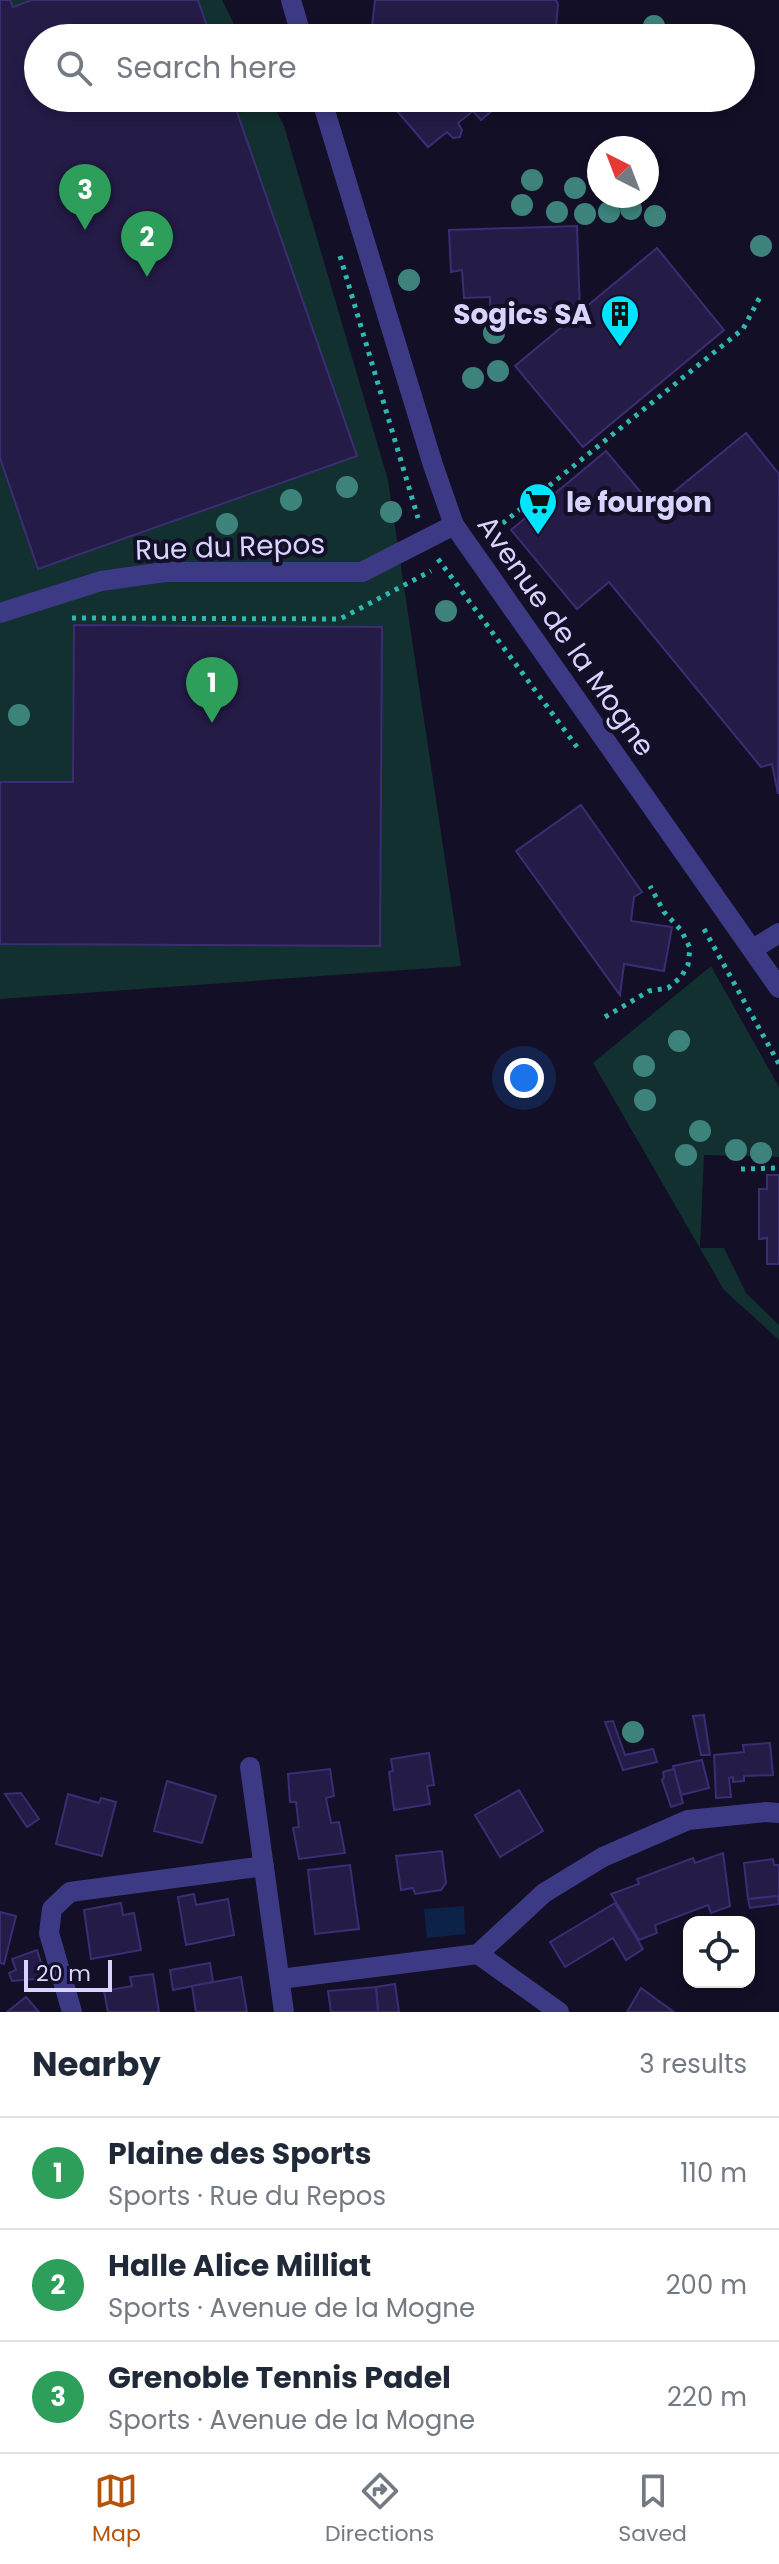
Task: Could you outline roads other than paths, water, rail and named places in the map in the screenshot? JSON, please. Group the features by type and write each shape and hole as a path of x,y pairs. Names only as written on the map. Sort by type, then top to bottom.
{"street":[{"path":"291,0 298,24"},
{"name":"Avenue de la Mogne","path":"325,112 454,525 779,988"},
{"name":"Rue du Repos","path":"0,613 101,581 165,572 362,572 454,525"},
{"path":"753,949 779,933"},
{"path":"250,1767 284,2012"},
{"path":"280,1979 478,1954 544,1893 603,1857 688,1820 779,1813"},
{"path":"72,2012 49,1933 52,1909 70,1892 264,1866"},
{"path":"478,1954 559,2012"}],"water":[{"path":"464,1906 465,1934 427,1938 424,1909"}],"place":[{"name":"Grenoble Tennis Padel","path":"85,230"},
{"name":"Halle Alice Milliat","path":"147,277"},
{"name":"Sogics SA","path":"620,348"},
{"name":"le fourgon","path":"538,536"},
{"name":"Plaine des Sports","path":"212,723"}]}
